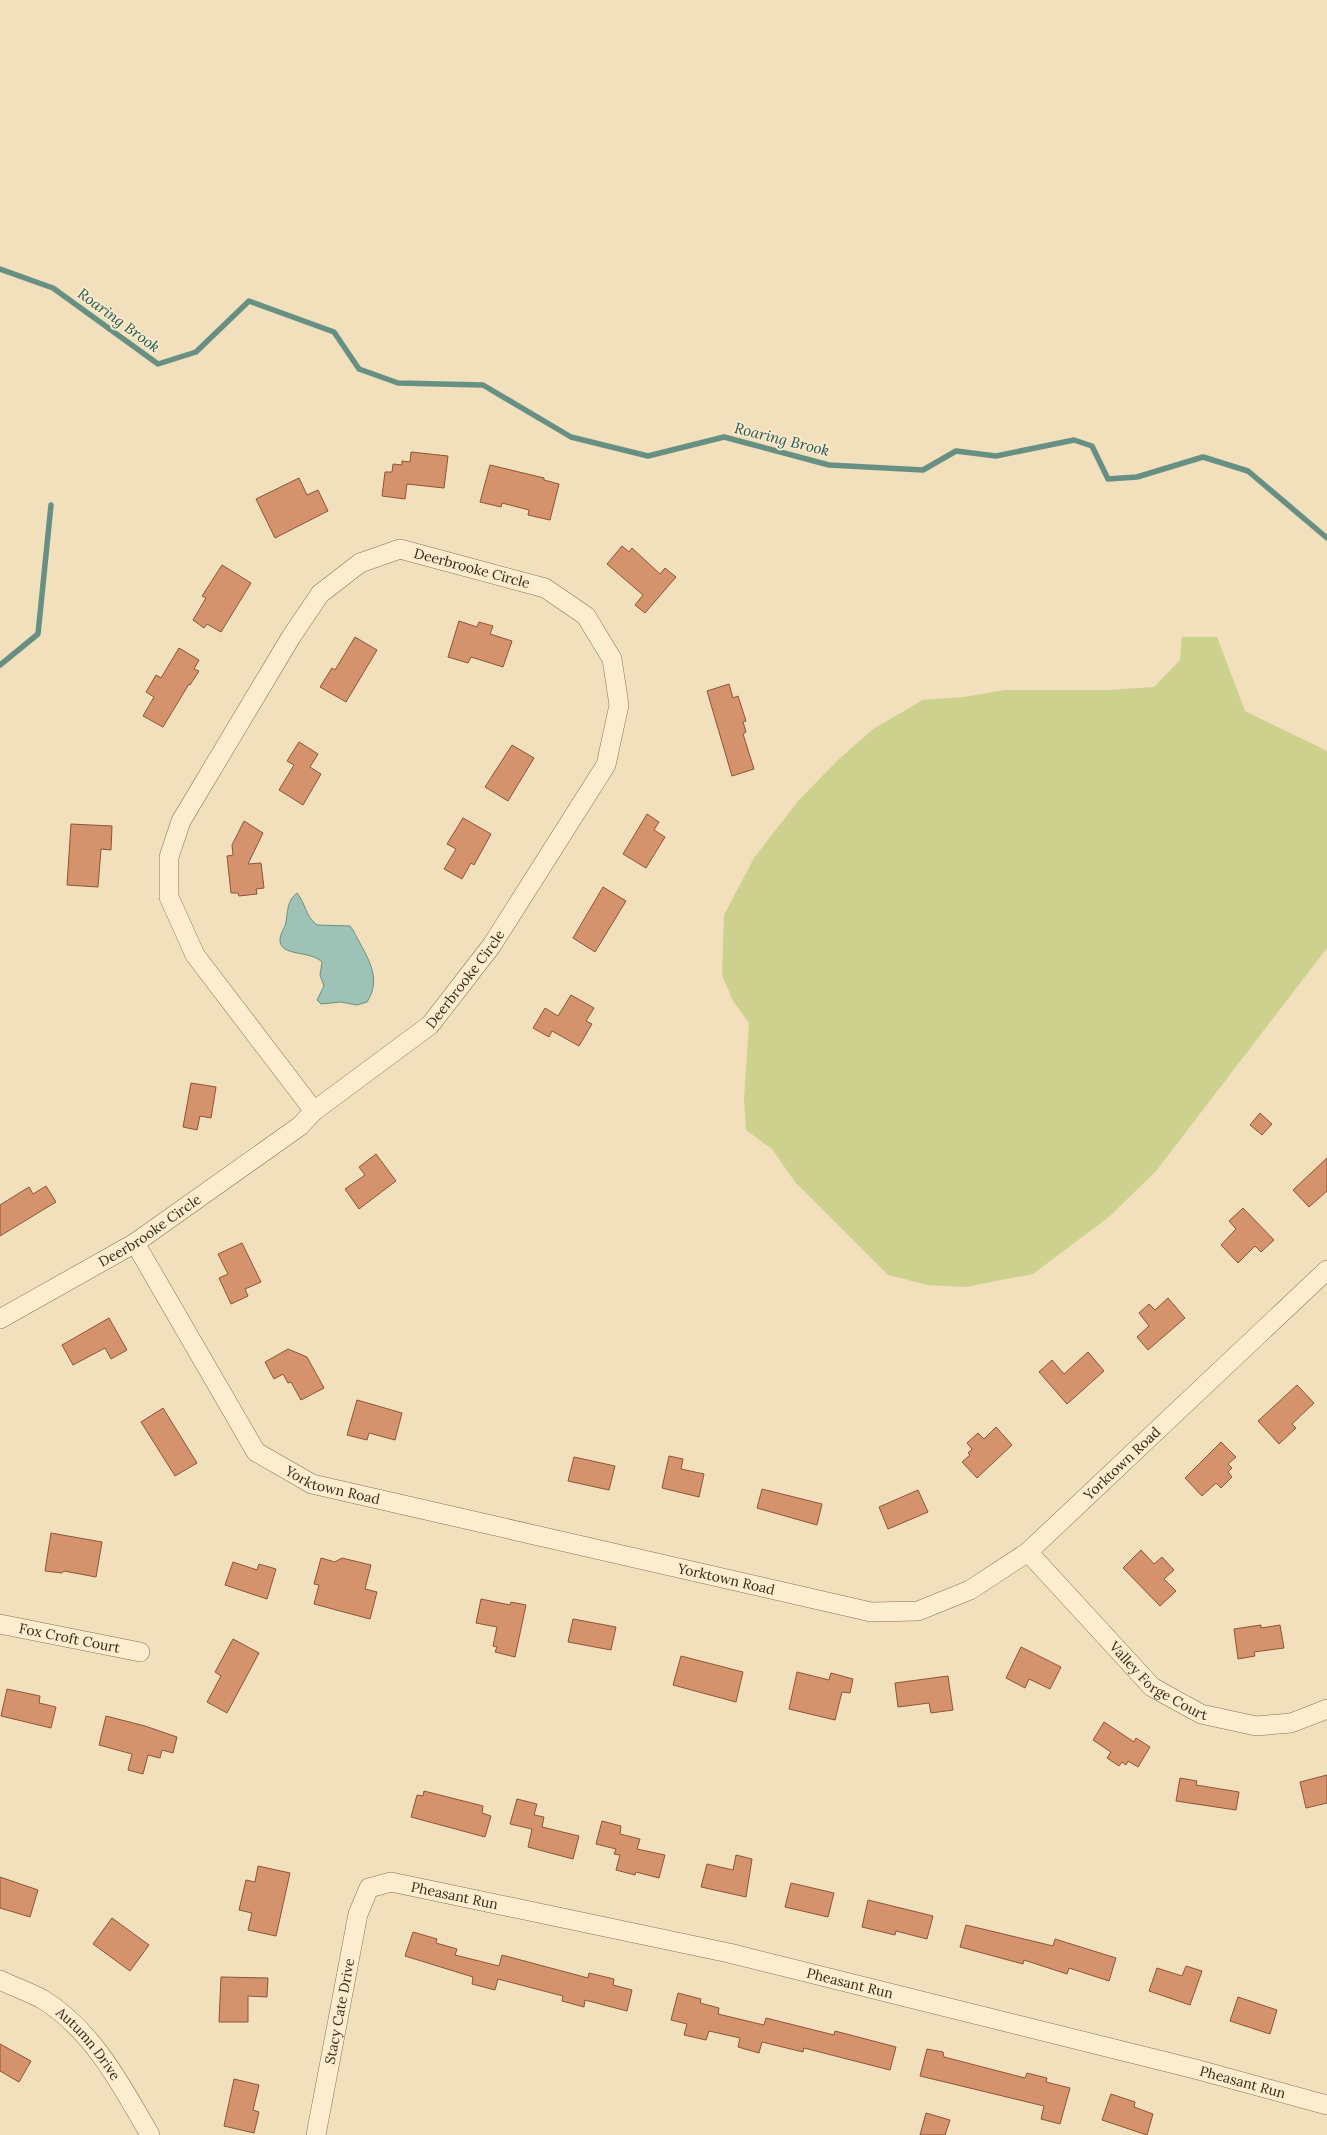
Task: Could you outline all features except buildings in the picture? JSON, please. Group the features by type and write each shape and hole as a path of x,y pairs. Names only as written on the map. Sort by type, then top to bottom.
{"street":[{"name":"Deerbrooke Circle","path":"0,1319 135,1243 300,1126 314,1111 430,1025 492,945 606,765 619,705 612,659 586,616 545,588 400,549 360,563 320,594 291,638 181,821 169,857 169,897 195,955 314,1111"},
{"name":"Yorktown Road","path":"135,1243 256,1452 312,1484 871,1612 918,1611 970,1590 1028,1552 1327,1270"},
{"name":"Valley Forge Court","path":"1028,1552 1152,1687 1200,1714 1256,1726 1291,1723 1327,1709"},
{"name":"Fox Croft Court","path":"0,1624 140,1652"},
{"name":"Pheasant Run","path":"369,1888 391,1882 729,1953 1195,2069 1327,2105"},
{"name":"Stacy Cate Drive","path":"316,2135 358,1914 369,1888"},
{"name":"Autumn Drive","path":"0,1980 42,2000 79,2028 120,2082 150,2135"}],"green space":[{"path":"1182,637 1217,637 1245,711 1327,751 1327,948 1156,1171 1110,1216 1033,1274 965,1287 928,1285 888,1275 795,1182 772,1149 746,1130 744,1099 749,1023 733,1001 722,975 724,915 754,858 798,801 838,760 873,729 923,700 964,697 1005,690 1109,690 1154,687 1180,660"}],"water":[{"path":"297,893 310,918 317,925 350,926 353,930 367,956 373,974 374,983 367,1002 357,1005 341,1002 321,1004 317,1000 324,986 320,975 322,962 317,958 285,949 281,945 280,937 285,924 288,906 291,899"}],"waterway":[{"name":"Roaring Brook","path":"0,269 53,288 158,364 196,352 249,301 334,332 359,369 398,383 483,385 571,437 648,456 724,437 829,465 923,470 956,451 996,456 1074,440 1092,446 1108,479 1137,477 1203,457 1248,471 1327,538"},
{"path":"0,665 38,634 51,505"}]}
